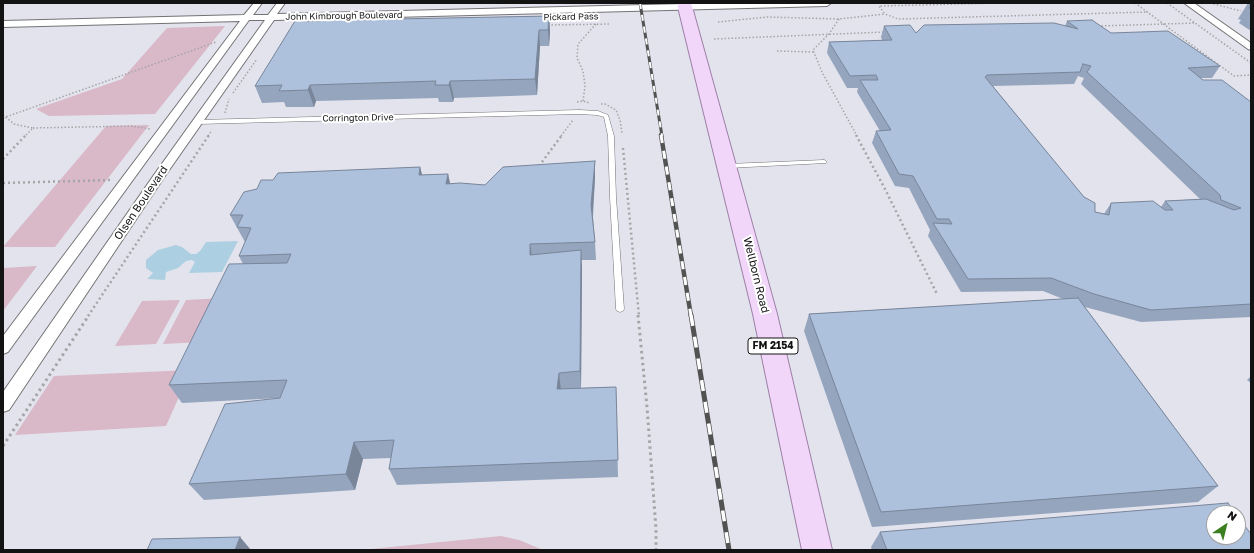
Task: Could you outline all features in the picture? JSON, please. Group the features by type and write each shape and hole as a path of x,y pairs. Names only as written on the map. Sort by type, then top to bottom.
{"main road":[{"name":"Wellborn Road","path":"685,5 766,314 817,550"}],"street":[{"path":"3,348 170,119 258,3"},
{"name":"John Kimbrough Boulevard","path":"276,10 375,15 584,3"},
{"name":"John Kimbrough Boulevard","path":"4,20 249,15 276,10 420,7 449,10 827,3"},
{"path":"1188,3 1251,47"},
{"path":"375,15 382,11 406,10 420,7"},
{"name":"Olsen Boulevard","path":"3,405 276,10"},
{"name":"Corrington Drive","path":"170,119 198,122"}],"lane":[{"name":"Corrington Drive","path":"198,122 579,112 598,113 606,116 612,136 612,197 620,310"},
{"path":"728,166 824,162"}],"path":[{"path":"884,14 879,6 1001,3"},
{"path":"1135,3 1234,76 1251,75"},
{"path":"1167,3 1251,63"},
{"path":"1210,3 1241,11"},
{"path":"718,22 767,17 839,19 884,14 898,19 1148,12"},
{"path":"839,19 829,34 813,50 822,72 885,189 937,294"},
{"path":"1092,26 1196,23"},
{"path":"542,162 583,108 585,86 583,71 577,58 578,44 596,24"},
{"name":"Pickard Pass","path":"543,25 611,24"},
{"path":"714,39 885,32"},
{"path":"4,117 218,41"},
{"path":"777,51 814,52"},
{"path":"3,446 122,264 219,121 224,113 229,99 259,56"},
{"path":"583,101 593,103"},
{"path":"599,104 605,104 616,110 620,120 622,135"},
{"path":"3,159 33,128 14,124 4,117"},
{"path":"147,136 154,124"},
{"path":"622,143 647,407 656,529 656,550"},
{"path":"3,183 118,180"}],"shaded area":[{"path":"3,3 1251,3 1251,550 3,550"},
{"path":"225,26 155,114 49,116 36,109 122,79 167,28"},
{"path":"149,125 55,247 3,247 106,126"},
{"path":"37,266 3,311 3,268"},
{"path":"223,298 203,342 163,344 186,300"},
{"path":"180,300 156,344 115,346 142,301"},
{"path":"191,370 166,426 15,435 54,376"},
{"path":"501,536 519,540 543,550 361,550"}],"water":[{"path":"238,241 222,272 189,273 195,262 192,260 186,261 178,268 166,272 165,280 147,279 153,273 146,268 146,260 158,250 176,245 182,247 191,254 196,254 206,242"}],"building":[{"path":"322,16 345,16 343,20 549,16 548,30 539,30 535,79 450,81 449,85 435,85 436,81 310,85 308,90 279,91 282,85 255,86 295,21 320,21"},
{"path":"1092,20 1111,33 1168,31 1220,66 1188,68 1203,80 1222,80 1251,102 1251,304 1151,310 1094,294 1051,278 968,279 933,223 952,224 949,219 937,219 913,176 899,174 876,131 891,130 860,80 878,80 876,75 850,76 829,42 892,40 884,26 910,25 916,33 924,25 1054,23 1078,29 1067,21","holes":["1083,64 1091,66 1087,72 1220,195 1221,200 1241,208 1234,210 1206,199 1165,201 1173,210 1165,210 1153,201 1111,203 1109,215 1095,212 1095,203 1084,197 985,77 987,75 1080,72"]},
{"path":"595,161 591,205 595,242 530,244 530,255 581,250 580,371 559,373 557,389 616,387 618,460 389,469 394,440 354,442 346,474 189,484 225,404 280,398 287,380 169,385 229,264 287,263 291,254 239,256 251,228 237,227 243,215 230,215 244,192 257,189 261,180 273,180 278,173 420,167 419,175 448,174 446,184 460,183 485,185 503,167"},
{"path":"1078,298 1218,486 881,512 809,314"},
{"path":"1228,503 1229,505 1206,505 1206,545 1246,545 1246,527 1251,534 1251,550 887,550 880,532"},
{"path":"240,537 235,550 147,550 152,539"}],"railway":[{"path":"640,3 662,136"},
{"path":"661,135 691,316"},
{"path":"691,315 729,550"}]}
